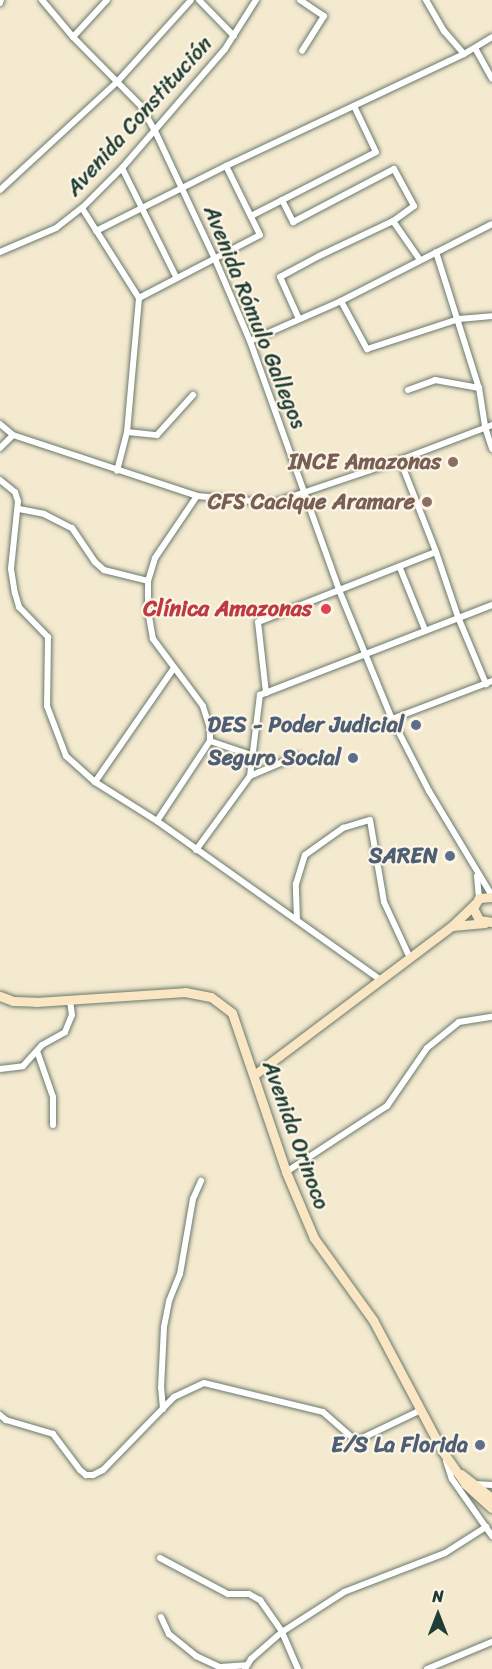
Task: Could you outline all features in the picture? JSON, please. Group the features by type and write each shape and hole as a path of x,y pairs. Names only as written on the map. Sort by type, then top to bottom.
{"main road":[{"path":"254,1075 452,926 477,901 492,896"},
{"path":"477,901 476,917 491,922"},
{"path":"452,926 491,922"},
{"name":"Avenida Orinoco","path":"0,996 13,1000 70,1001 185,992 211,997 232,1013 286,1172 314,1238 373,1320 443,1452 465,1484 492,1508"},
{"name":"Avenida Orinoco","path":"456,1470 492,1498"}],"street":[{"name":"Avenida Rómulo Gallegos","path":"42,0 73,37 141,106 155,131 215,259 250,341 363,654 392,719 429,791 492,896"},
{"path":"73,37 107,0"},
{"path":"0,190 117,82 191,0"},
{"path":"199,0 234,36"},
{"name":"Avenida Constitución","path":"0,252 56,228 82,207 122,168 234,36 256,0"},
{"path":"300,0 324,16 302,51"},
{"path":"426,0 444,31 464,54"},
{"path":"96,231 226,166 464,54 492,37"},
{"path":"475,48 492,79"},
{"path":"251,216 376,152 354,106"},
{"path":"139,298 176,277 260,236 226,166"},
{"path":"122,168 176,277"},
{"path":"282,200 293,222 394,169 414,206 393,221 280,277 299,319"},
{"path":"82,207 139,298 127,432 117,471"},
{"path":"393,221 420,260"},
{"path":"250,341 341,301 492,224"},
{"path":"436,252 479,388 492,449"},
{"path":"341,301 367,349 459,319 492,316"},
{"path":"408,390 435,380 479,388"},
{"path":"127,432 157,435 193,394"},
{"path":"0,424 13,435 197,496 273,503 400,460 488,426"},
{"path":"1,445 13,435"},
{"path":"392,719 489,683 458,617 436,552 400,460"},
{"path":"0,480 15,492 19,509 12,550 15,593 19,607 48,637 47,706 66,756 95,782 157,821 381,980"},
{"path":"157,821 210,741 210,728 203,706 153,639 148,611 148,581 155,558 164,540 197,496"},
{"path":"19,509 44,514 72,528 95,562 104,570 148,581"},
{"path":"266,693 258,622 436,552"},
{"path":"400,568 425,630"},
{"path":"250,776 260,695 492,605"},
{"path":"95,782 174,668"},
{"path":"210,741 251,755"},
{"path":"196,850 250,776 297,756"},
{"path":"297,920 296,884 305,855 343,828 370,820 384,902 410,958"},
{"name":"Avenida Rómulo Gallegos","path":"476,872 477,901"},
{"path":"0,1070 23,1066 37,1051 65,1032 72,1015 70,1001"},
{"path":"286,1172 387,1106 427,1048 459,1022 492,1017"},
{"path":"37,1051 53,1097 53,1125"},
{"path":"163,1409 161,1388 164,1327 169,1301 180,1274 193,1198 201,1182"},
{"path":"0,1415 6,1420 53,1434 80,1470 86,1475 93,1475 103,1470 184,1390 204,1383 323,1412 356,1441 421,1410"},
{"path":"443,1452 453,1479 492,1536"},
{"path":"465,1484 492,1485"},
{"path":"161,1617 169,1634 196,1656 220,1667 246,1667 282,1632 344,1592 445,1553 486,1527"},
{"path":"160,1558 228,1594 249,1594 260,1600 282,1632 298,1669"},
{"path":"427,1669 492,1642"}],"place":[{"name":"INCE Amazonas","path":"453,462"},
{"name":"CFS Cacique Aramare","path":"427,502"},
{"name":"Clínica Amazonas","path":"326,609"},
{"name":"DES - Poder Judicial","path":"416,725"},
{"name":"Seguro Social","path":"353,758"},
{"name":"SAREN","path":"450,856"},
{"name":"E/S La Florida","path":"480,1445"}]}
